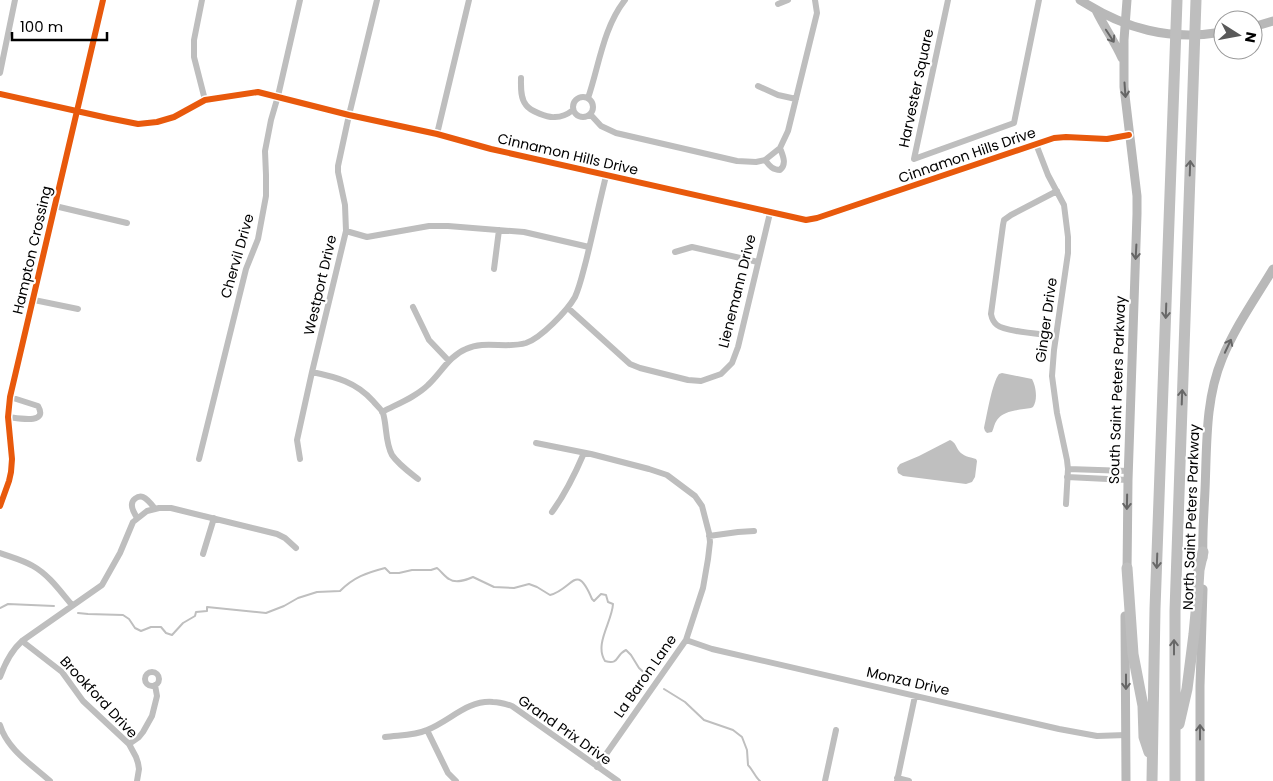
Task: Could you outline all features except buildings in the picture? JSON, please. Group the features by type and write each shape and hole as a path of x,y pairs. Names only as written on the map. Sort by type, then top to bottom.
{"highway":[{"path":"1152,781 1155,599 1177,0"},
{"path":"1175,781 1174,620 1196,0"},
{"path":"1175,748 1188,680 1196,619 1199,570 1203,552"},
{"path":"1127,568 1132,654 1143,706 1144,737 1152,762"}],"main road":[{"path":"1080,0 1125,24 1161,33 1184,35 1213,34"},
{"name":"South Saint Peters Parkway","path":"1126,781 1125,617 1137,214 1137,196 1124,87 1125,24 1128,0"},
{"path":"1096,10 1124,61"},
{"name":"North Saint Peters Parkway","path":"1200,781 1200,686 1208,416 1221,360 1230,339 1273,270"}],"street":[{"path":"0,73 15,0"},
{"name":"Hampton Crossing","path":"0,506 11,472 12,459 8,417 10,397 103,0"},
{"path":"202,0 196,23 194,57 205,100"},
{"name":"Chervil Drive","path":"199,459 246,269 258,239 266,196 265,151 300,0"},
{"name":"Westport Drive","path":"300,459 297,440 346,231 345,205 338,172 349,114 377,0"},
{"path":"437,134 469,0"},
{"path":"778,4 788,0"},
{"path":"590,114 601,126 616,132 737,161 756,162 765,160 780,148 788,131 817,13 815,0"},
{"name":"Harvester Square","path":"948,0 914,159 1014,123 1040,0"},
{"path":"588,98 606,38 622,1"},
{"path":"520,78 522,98 526,106 539,114 554,117 568,114 573,110 576,100 582,97 591,100 593,110 590,114 580,117 573,110"},
{"path":"758,86 778,95 796,99"},
{"name":"Cinnamon Hills Drive","path":"0,94 138,124 157,122 174,117 205,100 258,92 606,176 806,220 817,218 1054,138 1107,139 1129,135"},
{"name":"Ginger Drive","path":"1036,144 1065,212 1069,244 1053,363 1053,388 1068,469 1066,504"},
{"path":"765,160 775,170 783,168 784,157 780,148"},
{"path":"382,412 427,386 448,361 465,349 480,344 510,345 527,342 543,333 568,308 576,296 606,176"},
{"path":"1056,336 1005,329 995,324 991,314 1004,220 1057,191"},
{"path":"55,206 127,223"},
{"name":"Lienemann Drive","path":"568,308 630,364 688,380 701,381 720,374 732,363 738,348 770,212"},
{"path":"346,231 367,237 429,226 499,230 524,232 589,247"},
{"path":"494,269 499,230"},
{"path":"675,252 692,247 758,262"},
{"path":"34,300 78,309"},
{"path":"414,307 429,340 448,361"},
{"path":"312,372 350,382 368,395 382,412 392,454 418,479"},
{"path":"8,417 33,419 39,417 40,414 38,406 10,397"},
{"name":"La Baron Lane","path":"536,443 584,453 667,475 695,496 702,506 709,536 710,542 703,588 686,640 597,767"},
{"path":"552,512 573,480 584,453"},
{"path":"1068,469 1128,476"},
{"path":"1067,477 1128,476"},
{"path":"137,518 132,507 133,501 137,497 143,497 155,509"},
{"path":"0,676 12,652 22,642 102,585 120,552 132,522 147,511 171,508 214,518 277,534 285,538 296,548"},
{"path":"203,554 214,518"},
{"path":"709,536 754,531"},
{"path":"0,553 31,564 55,584 72,605"},
{"name":"Monza Drive","path":"686,640 712,649 1059,729 1097,736 1126,735"},
{"name":"Brookford Drive","path":"22,642 62,672 83,701 129,744 138,763 137,781"},
{"path":"129,744 146,729 152,716 157,696 155,685"},
{"path":"909,781 897,780 915,696"},
{"name":"Grand Prix Drive","path":"385,737 427,730 470,706 494,702 512,706 618,781"},
{"path":"0,725 2,733 9,744 50,781"},
{"path":"427,730 448,772 456,781"},
{"path":"825,781 836,730"}],"shaded area":[{"path":"1002,373 1032,379 1035,385 1036,401 1031,408 1003,414 996,422 992,432 987,433 984,428 992,392 996,378"},
{"path":"950,440 962,454 976,459 975,477 972,482 966,484 903,476 898,473 897,468 900,464"}],"waterway":[{"path":"78,613 123,615 129,619 135,628 141,631 151,627 161,627 166,633 172,635 183,623 195,616 196,612 207,611 207,607 266,613 298,598 317,592 340,591 350,582 361,576 385,568 390,573 437,568 448,578 455,581 473,577 494,587 514,588 529,584 550,595 578,579 587,588 594,601 601,594 606,595 608,602 613,604 601,647 605,661 615,661 626,650 639,668 648,676"},
{"path":"0,608 8,604 54,606"},
{"path":"664,689 685,702 704,720 733,730 742,737 747,750 748,765 760,781"}],"cycle path":[{"path":"0,506 11,472 12,459 8,417 10,397 103,0"},
{"path":"0,94 138,124 157,122 174,117 205,100 258,92 349,115 437,134 491,149 806,220 817,218 1054,138 1107,139 1129,135"}]}
